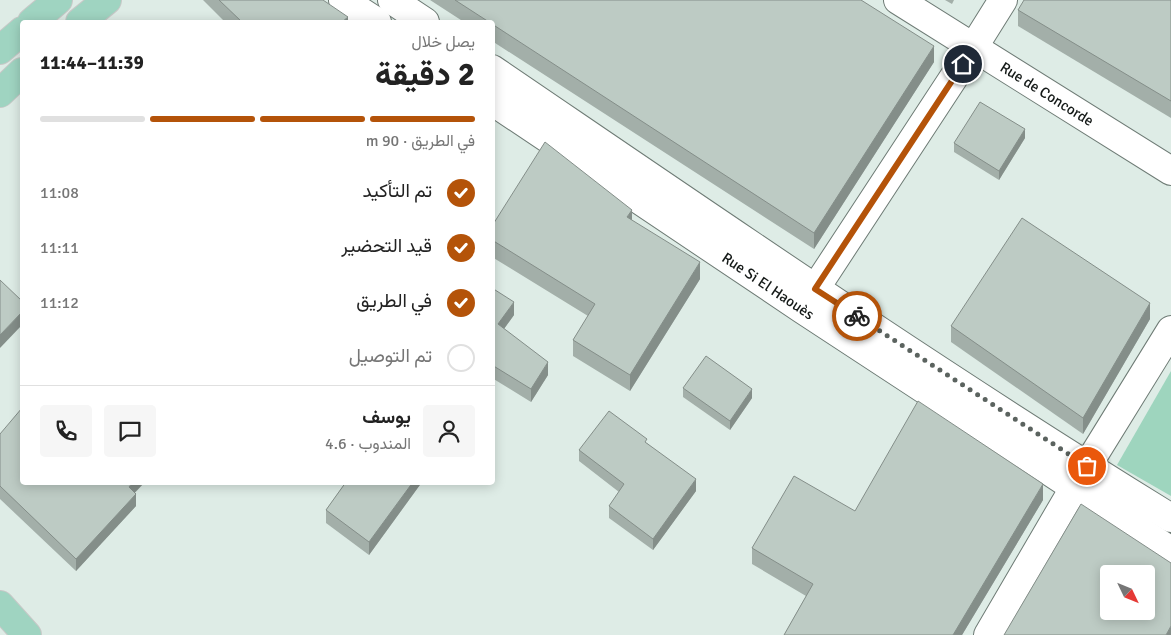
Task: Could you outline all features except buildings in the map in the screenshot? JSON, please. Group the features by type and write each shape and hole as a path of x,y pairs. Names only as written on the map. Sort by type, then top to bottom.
{"main road":[{"path":"34,20 58,0"},
{"path":"82,20 107,0"},
{"path":"0,50 20,33"},
{"path":"0,93 20,74"},
{"path":"0,605 27,635"}],"street":[{"path":"343,0 374,20"},
{"path":"392,0 422,20"},
{"name":"Rue de Concorde","path":"898,0 1171,171"},
{"path":"809,299 1003,0"},
{"name":"Rue Si El Haouès","path":"495,71 809,299"},
{"name":"Rue Si El Haouès","path":"495,102 809,299 1080,477 1171,551"},
{"path":"988,635 1080,477 1171,330"},
{"name":"Rue Si El Haouès","path":"1080,477 1171,518"}],"green space":[{"path":"1171,371 1171,496 1117,465"}],"way so far":[{"path":"857,316 1087,466"}],"route":[{"path":"857,316 815,289 963,64"}]}
